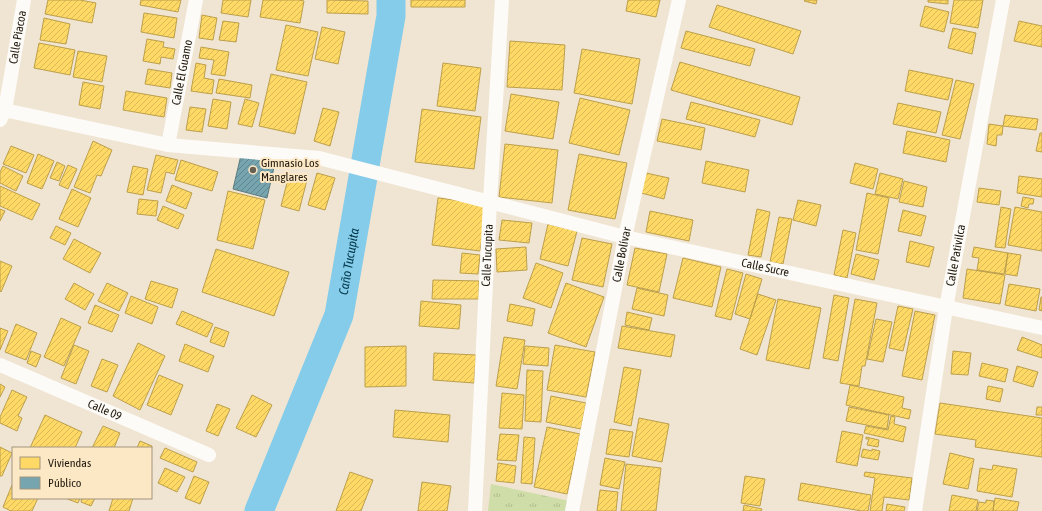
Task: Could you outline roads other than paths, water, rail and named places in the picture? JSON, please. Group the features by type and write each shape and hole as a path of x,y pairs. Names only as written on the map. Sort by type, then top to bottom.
{"street":[{"name":"Calle Piacoa","path":"2,113 24,0"},
{"name":"Calle El Guamo","path":"168,145 196,0"},
{"name":"Calle Tucupita","path":"475,511 490,201 502,0"},
{"name":"Calle Bolívar","path":"572,511 625,237 679,0"},
{"name":"Calle Pativilca","path":"915,511 946,308 1003,0"},
{"name":"Calle Sucre","path":"2,113 168,145 319,158 625,237 1042,328"},
{"name":"Calle 09","path":"0,365 209,455"}],"waterway":[{"name":"Caño Tucupita","path":"259,511 339,315 391,16 391,0"}],"place":[{"name":"Gimnasio Los Manglares","path":"253,170"}]}
